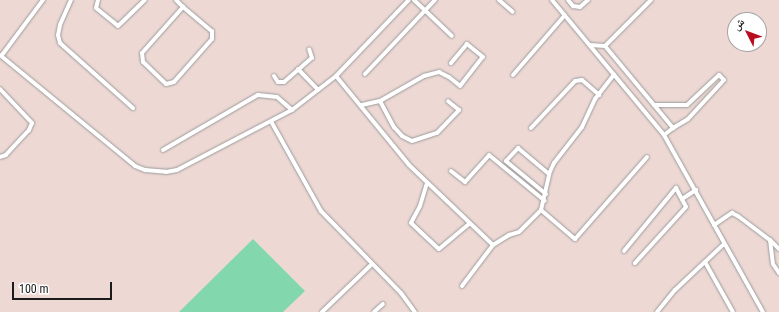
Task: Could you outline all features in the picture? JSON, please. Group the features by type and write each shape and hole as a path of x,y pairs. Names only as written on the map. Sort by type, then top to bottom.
{"lane":[{"path":"43,0 1,55 126,159 145,170 166,172 177,170 272,123 292,110 336,76 409,0"},
{"path":"71,0 60,25 58,35 60,43 134,108"},
{"path":"98,0 96,8 118,26 145,0"},
{"path":"176,0 183,6 213,35 174,82 166,84 143,62 142,53 183,6"},
{"path":"414,0 452,36"},
{"path":"366,74 435,0"},
{"path":"499,0 513,12"},
{"path":"552,0 664,135 763,312"},
{"path":"568,0 573,6 580,8 588,0"},
{"path":"605,46 651,0"},
{"path":"513,75 565,15"},
{"path":"362,105 380,101 410,82 439,72 449,77 460,86 483,58 467,44 451,62"},
{"path":"590,45 605,46 673,128"},
{"path":"274,76 282,82 312,58 309,49"},
{"path":"298,69 318,90"},
{"path":"462,286 493,245 509,235 519,232 541,210 545,201 548,174 582,128 599,95 614,75"},
{"path":"654,105 687,105 719,75 724,80 688,119 664,135"},
{"path":"336,76 362,105 409,165 469,224 493,245"},
{"path":"531,128 575,81 582,80 599,95"},
{"path":"0,89 32,123 29,130 6,155 0,157"},
{"path":"163,150 258,95 277,97 292,110"},
{"path":"380,101 394,127 412,141 437,133 459,110 448,101"},
{"path":"272,123 321,211 401,293 415,312"},
{"path":"546,194 506,161 518,148 548,174"},
{"path":"450,171 465,182 489,155 545,201"},
{"path":"541,210 575,239 647,157"},
{"path":"427,183 420,206 411,223 439,249 469,224"},
{"path":"624,251 676,188 686,207 635,263"},
{"path":"682,199 696,190"},
{"path":"714,225 732,213 770,240 779,249"},
{"path":"770,240 773,264 779,273"},
{"path":"657,312 675,290 724,244"},
{"path":"705,262 732,312"},
{"path":"322,312 372,264"},
{"path":"374,312 383,304"}],"shaded area":[{"path":"0,0 779,0 779,312 0,312"}],"green space":[{"path":"253,239 305,291 283,312 179,312"}]}
